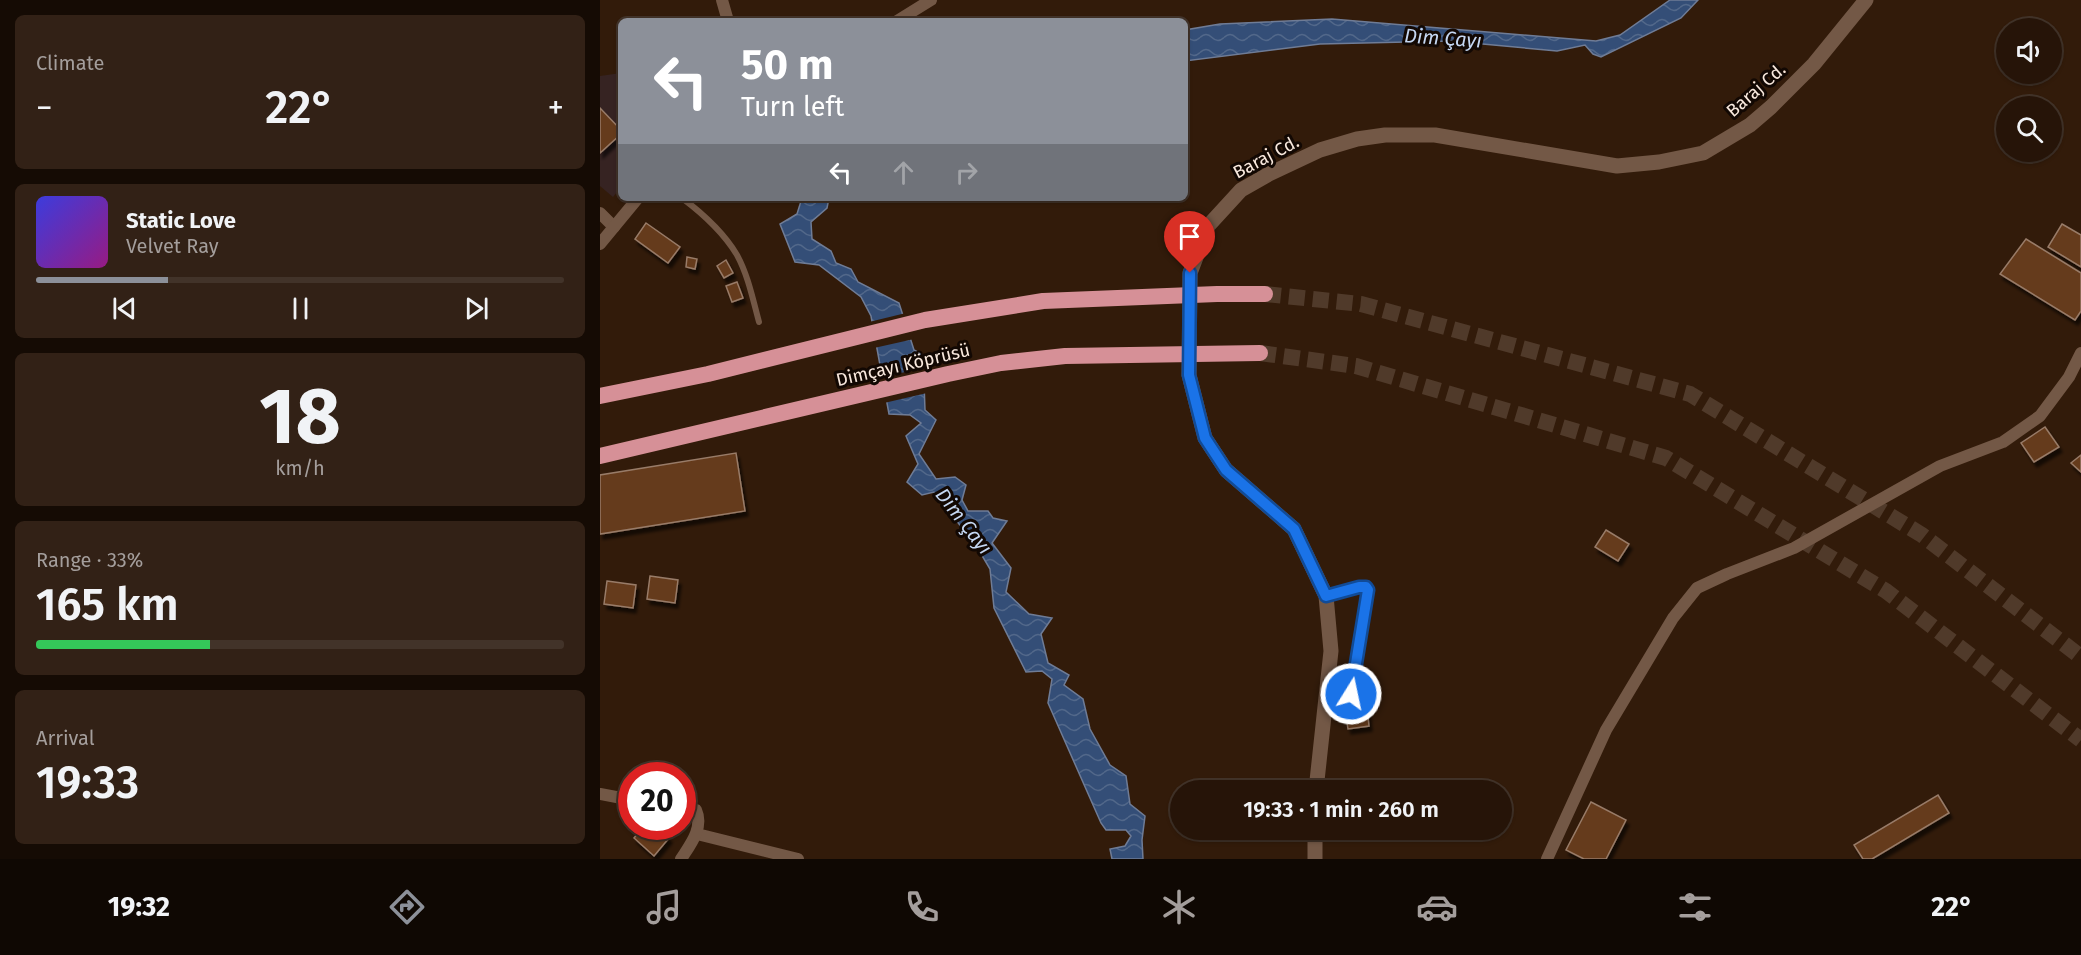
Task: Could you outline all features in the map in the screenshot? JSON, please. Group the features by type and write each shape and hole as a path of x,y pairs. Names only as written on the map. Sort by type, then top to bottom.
{"highway":[{"name":"Dimçayı Köprüsü","path":"600,396 708,374 935,318 1043,301 1265,294"},
{"name":"Dimçayı Köprüsü","path":"600,456 1001,363 1065,356 1260,353"}],"street":[{"path":"722,0 727,18"},
{"path":"902,18 931,0"},
{"name":"Baraj Cd.","path":"1317,780 1331,651 1326,596 1294,529 1226,470 1205,438 1189,375 1190,273 1208,226 1241,190 1320,150 1357,139 1385,135 1435,135 1617,166 1659,162 1703,153 1750,125 1771,107 1814,64 1866,0"},
{"path":"600,244 636,201"},
{"path":"600,213 614,227"},
{"path":"1547,859 1606,730 1673,618 1697,588 1794,548 1940,466 2002,442 2040,416 2069,377 2081,353"},
{"path":"600,794 618,797"},
{"path":"681,859 697,834 698,814 696,810"},
{"path":"697,834 798,859"},
{"path":"1315,840 1315,859"}],"lane":[{"path":"686,201 726,240 737,256 759,322"},
{"path":"1326,596 1359,587 1366,587 1368,590 1351,694"}],"shaded area":[{"path":"618,73 618,191 613,197 600,186 600,76"}],"water":[{"name":"Dim Çayı","path":"1670,0 1698,0 1681,18 1601,57 1593,54 1585,45 1557,51 1450,41 1320,44 1188,61 1188,29 1220,24 1332,19 1596,41 1620,35"},
{"name":"Dim Çayı","path":"801,201 828,201 827,208 811,222 812,239 831,251 836,263 851,269 858,282 899,303 914,350 923,355 925,410 936,420 919,454 936,479 955,477 966,485 962,500 968,511 988,511 993,518 1007,521 992,543 1011,568 1006,592 1029,614 1052,618 1041,634 1048,663 1069,675 1064,685 1083,699 1090,729 1110,765 1126,776 1130,804 1145,816 1142,840 1143,859 1112,859 1110,849 1125,846 1131,836 1126,830 1106,830 1101,823 1048,703 1052,679 1042,671 1026,672 994,608 990,569 977,547 934,492 922,495 907,482 918,464 906,436 921,423 910,415 889,414 871,316 861,297 819,265 795,262 780,224 797,214"}],"pier":[{"path":"906,313 914,339 874,348 869,322"},
{"path":"927,367 927,393 884,403 879,378"}],"building":[{"path":"600,108 618,127 618,137 600,153"},
{"path":"646,223 680,247 668,263 635,239"},
{"path":"2062,224 2081,235 2081,267 2048,247"},
{"path":"2026,239 2081,273 2081,311 2075,320 2000,274"},
{"path":"687,257 697,259 695,269 686,267"},
{"path":"726,260 733,273 724,278 717,266"},
{"path":"737,282 743,298 732,302 726,286"},
{"path":"2045,427 2059,447 2034,462 2021,443"},
{"path":"736,453 745,511 600,534 600,475"},
{"path":"2081,455 2081,472 2071,463"},
{"path":"1606,530 1629,544 1618,561 1595,547"},
{"path":"650,576 678,580 675,603 647,599"},
{"path":"607,581 636,585 633,608 604,604"},
{"path":"1366,700 1369,726 1348,729 1344,703"},
{"path":"1938,795 1949,813 1872,859 1863,859 1854,845"},
{"path":"1591,802 1626,820 1606,859 1584,859 1566,850"},
{"path":"636,840 667,840 654,856"}],"tunnel":[{"path":"1265,294 1361,304 1690,394 1922,535 2081,657"},
{"path":"1260,353 1356,366 1666,458 1886,591 2081,740"}],"route":[{"path":"1190,273 1189,375 1205,438 1226,470 1294,529 1326,596 1359,587 1366,587 1368,590 1351,694"}]}
